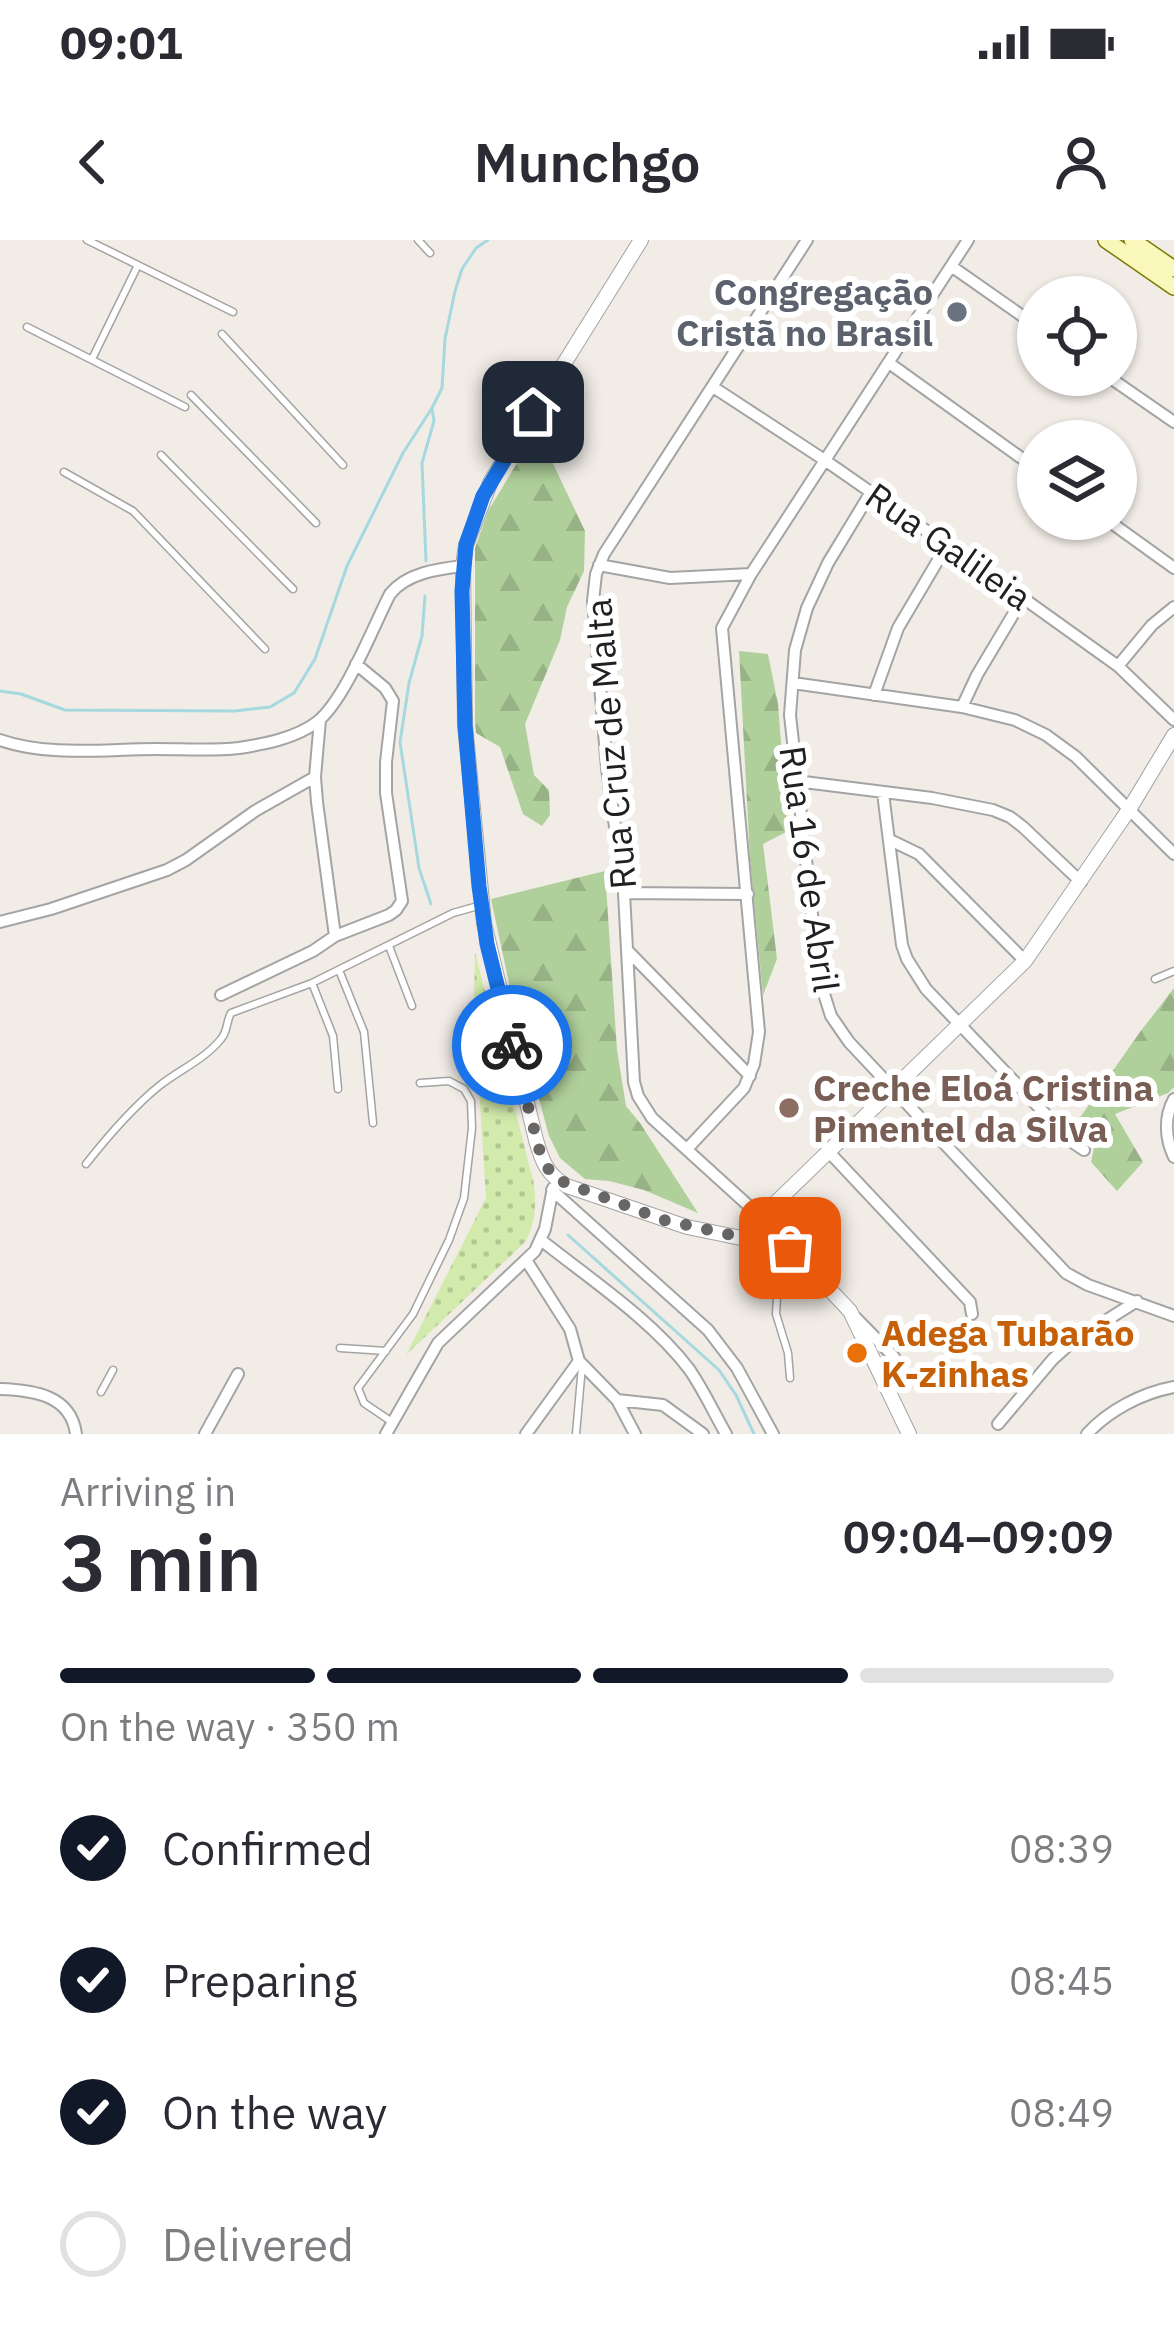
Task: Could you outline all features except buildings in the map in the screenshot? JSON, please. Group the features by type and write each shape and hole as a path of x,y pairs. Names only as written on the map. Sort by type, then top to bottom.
{"main road":[{"path":"1132,240 1174,269"},
{"path":"1110,241 1174,287"}],"street":[{"path":"641,240 491,481 466,545 465,725 482,905 487,944 536,1140 553,1184 707,1330 737,1368 773,1434"},
{"name":"Rua Cruz de Malta","path":"760,1217 652,1118 638,1096 594,585 599,565 807,240"},
{"path":"687,1149 750,1076 759,1032 722,628 968,240"},
{"path":"951,266 1017,312"},
{"path":"889,363 1017,455"},
{"name":"Rua Galileia","path":"713,387 1118,666 1174,720"},
{"path":"1136,396 1174,422"},
{"name":"Rua 16 de Abril","path":"871,492 829,562 807,608 795,650 790,715 824,998 840,1030 1066,1273 1174,1316"},
{"path":"1135,540 1174,568"},
{"path":"874,695 902,621 946,545"},
{"path":"599,565 670,578 752,574"},
{"path":"0,740 45,750 234,748 305,730 320,720 356,664 397,584 463,566"},
{"path":"962,707 1023,598"},
{"path":"1118,666 1152,625 1174,608"},
{"path":"221,995 400,906 403,895 386,793 393,701 356,664"},
{"path":"793,683 962,707 1015,720 1076,757 1174,854"},
{"path":"320,720 315,777 335,935"},
{"path":"744,1239 757,1230 760,1217 1025,961 1174,735"},
{"path":"0,922 166,870 315,777"},
{"path":"796,781 968,803 1010,817 1081,882"},
{"path":"884,793 899,929 907,959 926,988 1084,1150"},
{"path":"890,840 919,854 1025,961"},
{"path":"624,893 748,894"},
{"path":"627,950 750,1076"},
{"path":"1174,1099 1166,1130 1174,1157"},
{"path":"829,1152 970,1302 972,1314"},
{"path":"553,1184 664,1220 785,1247"},
{"path":"389,1428 438,1343 541,1240 553,1184"},
{"path":"760,1217 897,1365"},
{"path":"541,1240 666,1344 689,1370 727,1434"},
{"path":"526,1260 571,1330 580,1363 617,1400 635,1434"},
{"path":"998,1424 1052,1359 1137,1301"},
{"path":"850,1311 909,1434"},
{"path":"526,1434 580,1363"},
{"path":"205,1434 238,1374"},
{"path":"1087,1434 1144,1395 1174,1387"},
{"path":"0,1389 39,1393 59,1402 72,1417 76,1434"},
{"path":"617,1400 663,1405 703,1434"}],"lane":[{"path":"87,240 233,312"},
{"path":"418,240 430,253"},
{"path":"92,360 138,265"},
{"path":"27,327 185,407"},
{"path":"222,334 343,465"},
{"path":"191,395 316,523"},
{"path":"161,454 293,589"},
{"path":"64,472 133,512 265,650"},
{"path":"86,1164 130,1111 222,1039 231,1013 339,970 453,913 482,905"},
{"path":"389,946 412,1006"},
{"path":"339,970 364,1032 373,1123"},
{"path":"1155,979 1174,971"},
{"path":"312,982 333,1036 338,1089"},
{"path":"389,1428 364,1403 358,1393 360,1383 413,1314 438,1264 466,1190 472,1128 469,1094 464,1089 449,1082 420,1083"},
{"path":"785,1247 776,1314 790,1378"},
{"path":"340,1348 386,1351"},
{"path":"576,1434 580,1363"},
{"path":"101,1393 113,1370"}],"green space":[{"path":"537,430 585,531 584,571 525,724 534,775 549,790 550,815 542,826 523,814 500,747 476,733 475,723 475,548 488,511"},
{"path":"739,651 768,654 778,704 788,831 763,844 777,959 763,995 750,859"},
{"path":"605,871 617,1050 626,1106 698,1213 644,1190 585,1179 560,1158 549,1136 491,899"},
{"path":"475,952 534,1184 533,1221 525,1242 406,1355 486,1198"},
{"path":"1174,988 1174,1087 1115,1114 1143,1162 1117,1191 1091,1162 1095,1143 1079,1119"}],"waterway":[{"path":"0,691 65,710 235,711 270,707 294,693 315,659 347,566 403,453 442,388 455,291 462,269 488,240"},
{"path":"426,561 422,463 434,421 432,409"},
{"path":"425,596 422,636 400,742 419,868 431,904"},
{"path":"568,1235 719,1370 754,1434"}],"way so far":[{"path":"512,1045 540,1152 553,1178 687,1227 790,1248"}],"place":[{"name":"Congregação Cristã no Brasil","path":"957,312"},
{"name":"Creche Eloá Cristina Pimentel da Silva","path":"789,1108"},
{"name":"Adega Tubarão K-zinhas","path":"857,1353"}],"route":[{"path":"512,1045 487,944 479,886 465,725 462,591 466,545 483,496 533,412"}]}
